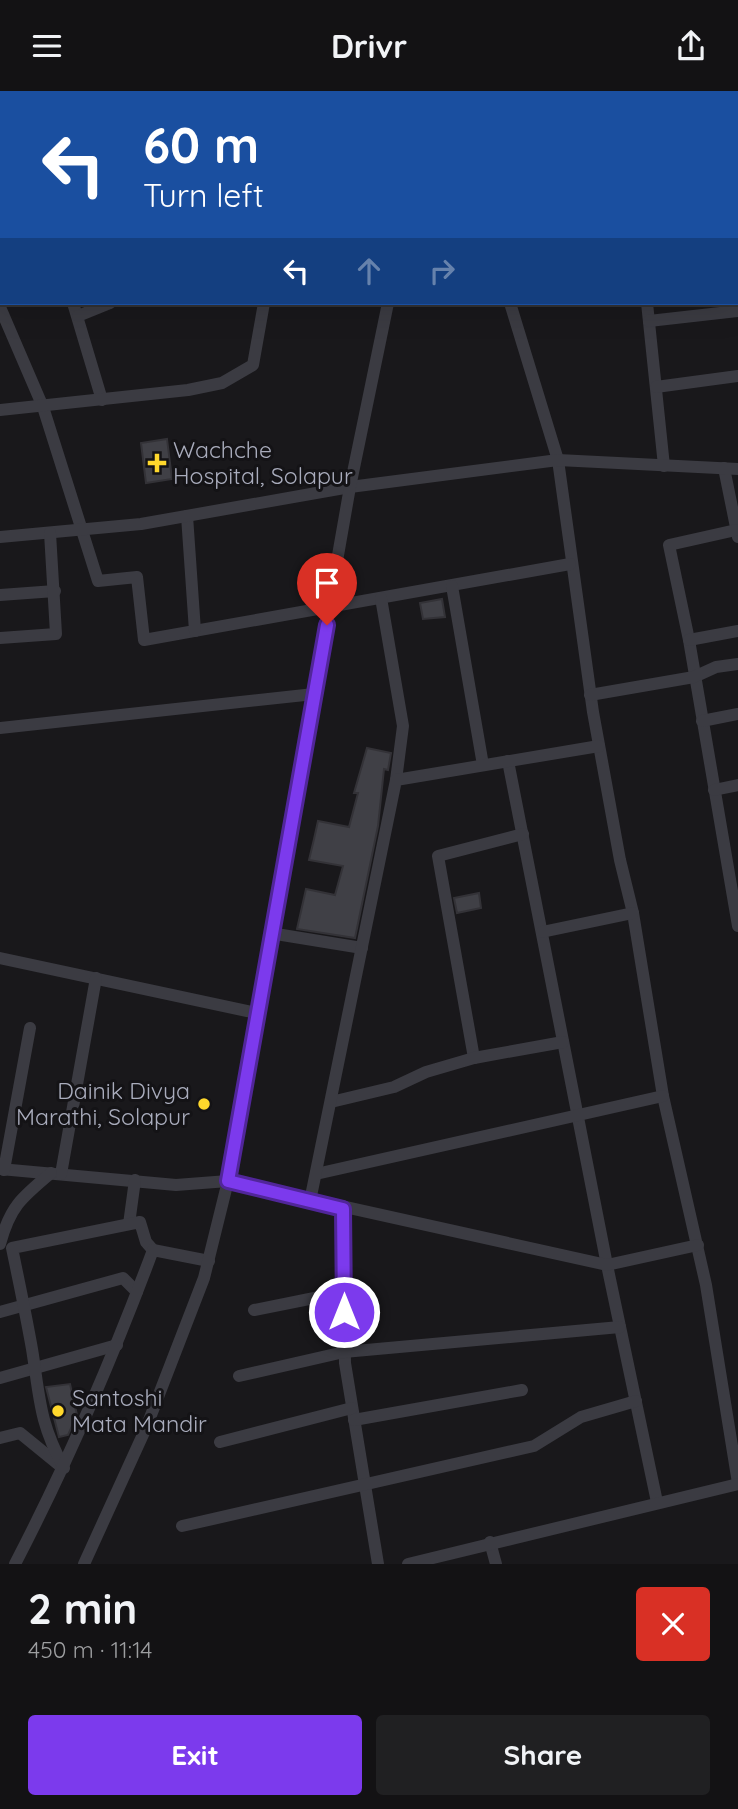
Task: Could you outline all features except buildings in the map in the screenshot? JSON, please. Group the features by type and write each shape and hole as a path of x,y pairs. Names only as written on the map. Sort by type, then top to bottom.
{"street":[{"path":"74,305 102,400"},
{"path":"78,316 105,305"},
{"path":"0,410 102,400 222,383 253,365 264,305"},
{"path":"84,1564 146,1427 209,1261 228,1181 270,933 331,606 349,487 388,305"},
{"path":"408,1564 738,1483 698,1245 663,1096 633,913 590,695 570,564 558,460 511,305"},
{"path":"647,305 664,466"},
{"path":"0,307 43,407 98,580 137,577 144,640 570,564"},
{"path":"649,321 738,311"},
{"path":"656,387 738,376"},
{"path":"0,537 187,516 349,487 558,460 604,460 738,469"},
{"path":"724,468 737,534 669,545 690,640 694,677 738,926"},
{"path":"187,516 195,631"},
{"path":"0,638 56,634 50,533"},
{"path":"452,586 483,765"},
{"path":"0,595 55,591"},
{"path":"310,1201 397,780 403,726 381,598"},
{"path":"690,640 738,631"},
{"path":"590,695 694,677 716,667 738,664"},
{"path":"0,728 314,694"},
{"path":"702,721 738,714"},
{"path":"397,780 599,746"},
{"path":"508,761 607,1265 657,1502"},
{"path":"714,790 738,785"},
{"path":"474,1058 438,856 523,834"},
{"path":"542,932 633,913"},
{"path":"270,933 362,948"},
{"path":"0,958 256,1013"},
{"path":"0,1244 8,1216 26,1193 56,1174 96,978"},
{"path":"30,1028 2,1170 176,1185 228,1181 343,1209 607,1265 698,1245"},
{"path":"331,1102 394,1087 426,1072 474,1058 563,1042"},
{"path":"316,1174 663,1096"},
{"path":"129,1224 135,1180"},
{"path":"343,1209 344,1352 378,1564"},
{"path":"64,1468 43,1424 12,1248 141,1222 146,1242 153,1249 209,1261"},
{"path":"15,1564 64,1468 117,1345 153,1249"},
{"path":"0,1313 124,1278 137,1292"},
{"path":"254,1310 344,1292"},
{"path":"239,1376 344,1352 620,1327"},
{"path":"0,1378 117,1345"},
{"path":"220,1442 353,1414 522,1390"},
{"path":"183,1526 534,1445 581,1417 636,1401"},
{"path":"0,1438 20,1433 64,1468"},
{"path":"491,1542 496,1564"}],"place":[{"name":"Wachche Hospital, Solapur","path":"157,463"},
{"name":"Dainik Divya Marathi, Solapur","path":"204,1104"},
{"name":"Santoshi Mata Mandir","path":"58,1411"}],"route":[{"path":"327,625 281,870 228,1181 343,1209 344,1312"}]}
